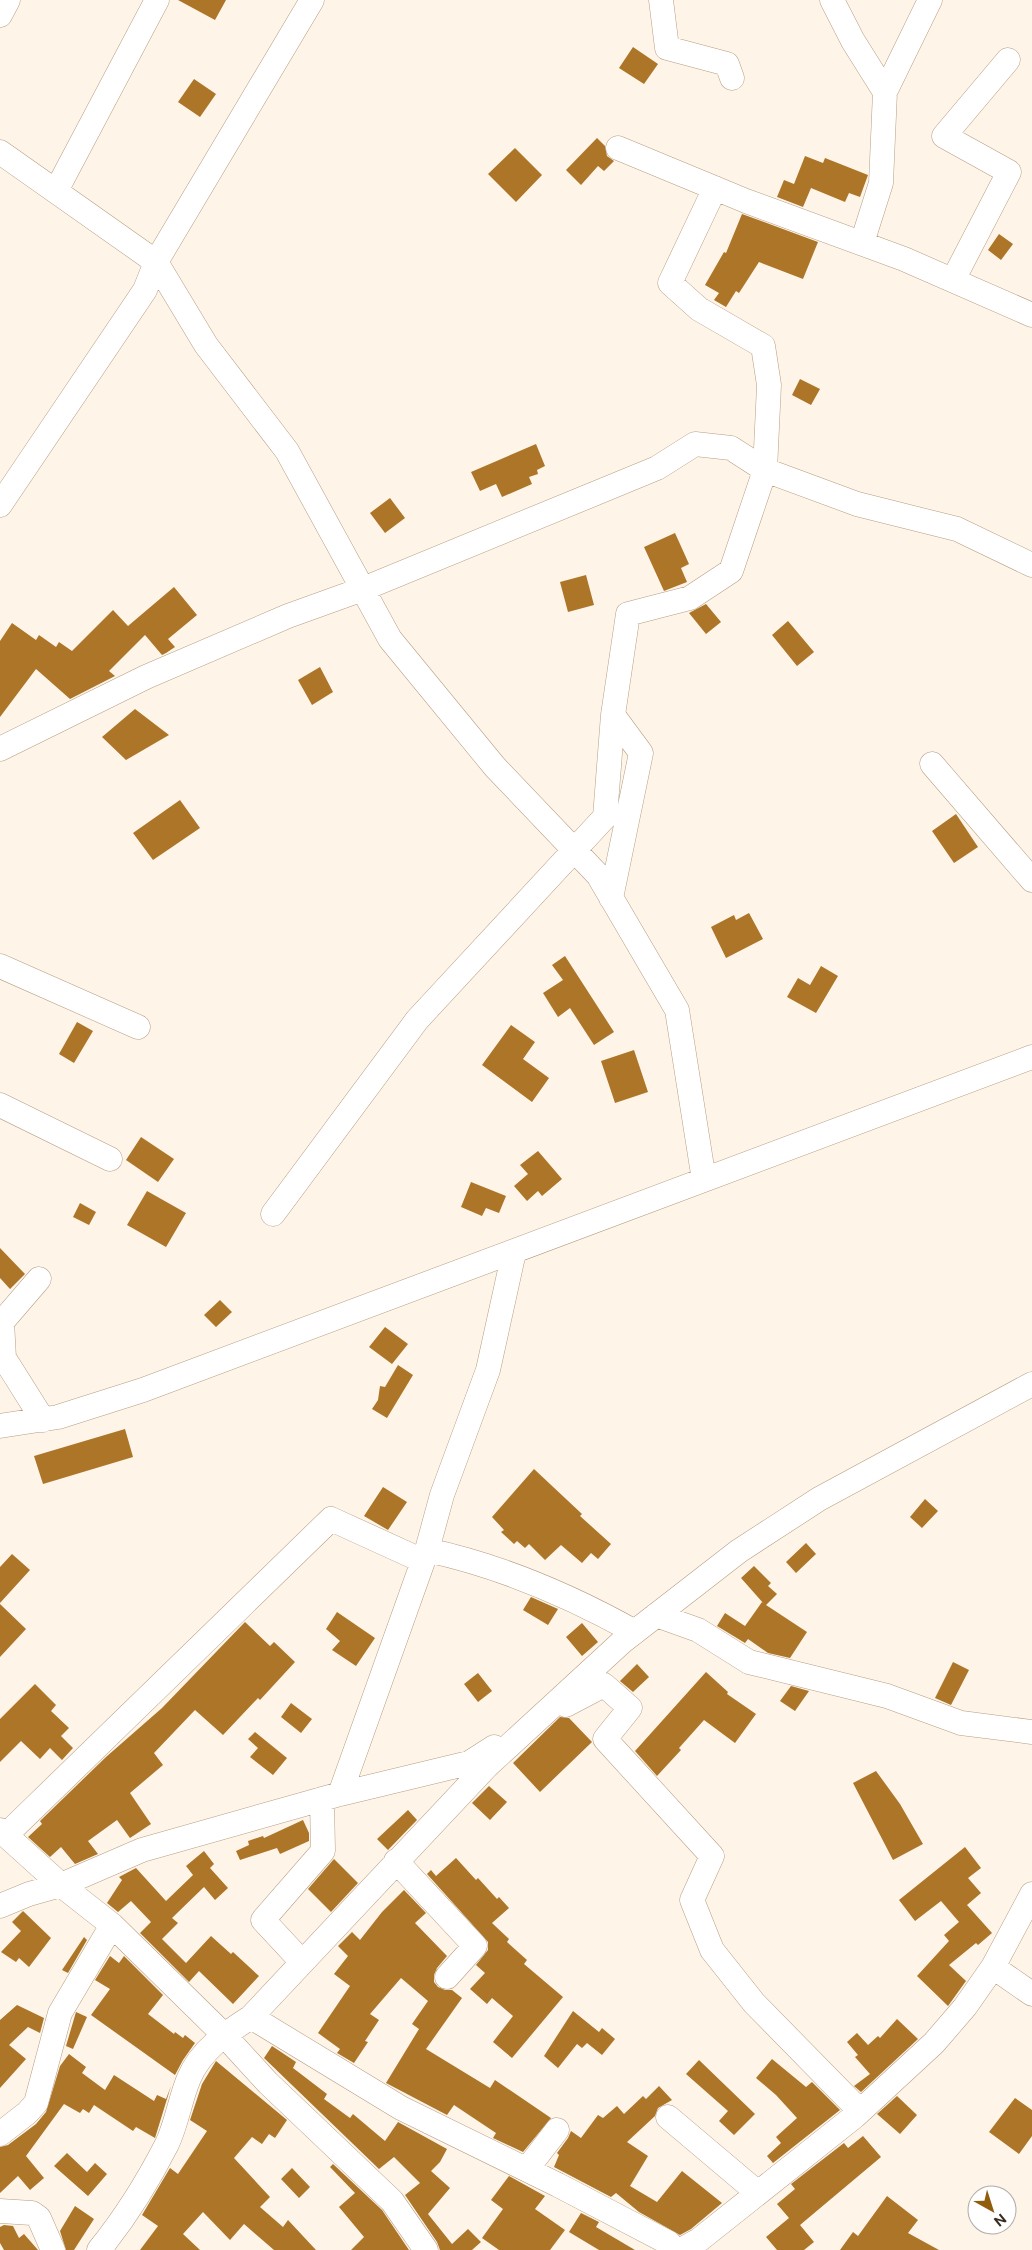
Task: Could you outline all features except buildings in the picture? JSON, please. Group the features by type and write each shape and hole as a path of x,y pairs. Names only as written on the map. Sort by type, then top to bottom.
{"street":[{"path":"0,15 8,0"},
{"path":"56,191 157,0"},
{"path":"0,505 145,290 156,262 312,0"},
{"path":"661,0 667,48 727,64 732,78"},
{"path":"832,0 853,41 885,92"},
{"path":"862,243 881,183 885,92 930,0"},
{"path":"953,280 1009,172 944,136 1008,60"},
{"path":"618,148 715,188 862,243 1032,315"},
{"path":"1,156 56,191 156,262 206,345 287,451 390,639 495,766 598,875 677,1010 704,1180"},
{"path":"273,1214 417,1020 605,817 613,715 628,614 690,598 731,571 765,470 769,385 763,346 699,309 670,283 715,188"},
{"path":"0,749 146,677 288,616 363,589 657,468 695,444 730,448 765,470 857,504 957,530 1032,565"},
{"path":"611,898 641,752 613,715"},
{"path":"932,764 1032,880"},
{"path":"0,966 138,1027"},
{"path":"0,1426 58,1418 143,1390 1032,1058"},
{"path":"0,1105 110,1159"},
{"path":"302,1962 262,1920 323,1851 331,1796 425,1556 442,1495 488,1370 514,1252"},
{"path":"39,1279 2,1322 4,1358 43,1420"},
{"path":"99,2250 115,2231 168,2142 189,2078 201,2058 224,2035 251,2017 487,1766 533,1723 634,1632 739,1551 819,1499 1032,1384"},
{"path":"426,2250 392,2201 268,2083 224,2035 112,1925 61,1885 3,1832 331,1519 425,1556 525,1579 585,1604 634,1632"},
{"path":"656,1615 698,1630 749,1662 887,1696 962,1723 1032,1732"},
{"path":"0,1906 29,1894 61,1885 142,1850 331,1796 469,1763 533,1723 604,1685 630,1708 606,1739 712,1856 692,1900 712,1950 754,2003 860,2111"},
{"path":"396,1861 475,1946 447,1977"},
{"path":"700,2247 758,2193 860,2111 934,2044 965,2007 993,1967 1032,1894"},
{"path":"0,2134 27,2113 36,2103 52,2049 60,2013 112,1925"},
{"path":"993,1967 1032,1994"},
{"path":"251,2017 401,2108 527,2169 669,2243 676,2250"},
{"path":"668,2116 758,2193"},
{"path":"527,2169 557,2130"},
{"path":"0,2211 32,2213 39,2218 54,2250"}]}
